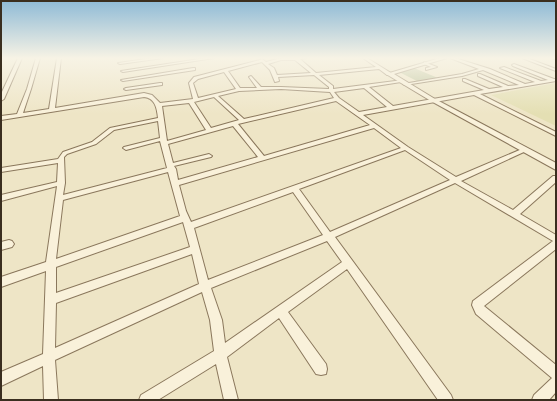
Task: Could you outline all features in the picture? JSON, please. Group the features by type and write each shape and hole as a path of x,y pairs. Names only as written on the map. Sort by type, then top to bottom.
{"street":[{"path":"1,98 9,77"},
{"path":"19,115 33,77"},
{"path":"52,110 56,77"},
{"path":"123,80 144,77"},
{"path":"126,89 160,86 156,77"},
{"path":"199,77 194,79 192,84 194,100 210,131"},
{"path":"230,77 239,90"},
{"path":"251,77 260,89"},
{"path":"276,77 281,88"},
{"path":"318,77 331,87 331,91 337,99 406,148 455,180 556,239"},
{"path":"394,77 433,100 556,167"},
{"path":"157,104 194,100 239,90 281,88 331,91 448,77"},
{"path":"484,77 507,88"},
{"path":"504,77 524,85"},
{"path":"524,77 540,83"},
{"path":"465,80 489,91"},
{"path":"358,114 555,80"},
{"path":"365,86 392,108"},
{"path":"474,93 556,134"},
{"path":"1,118 144,95 150,96 157,104 171,167 216,320 220,354 231,400"},
{"path":"215,96 244,121"},
{"path":"126,148 210,131 244,121 337,99"},
{"path":"51,400 48,358 51,263 60,183 61,160 63,155 94,143 112,129 161,119"},
{"path":"235,124 262,158"},
{"path":"176,182 374,126"},
{"path":"1,282 51,263 295,189 406,148"},
{"path":"1,379 205,286 329,236 524,150"},
{"path":"58,199 209,156"},
{"path":"1,170 61,160"},
{"path":"514,214 556,178"},
{"path":"1,198 60,183"},
{"path":"295,189 446,400"},
{"path":"556,244 477,305 480,310 556,373"},
{"path":"50,300 196,249"},
{"path":"146,400 220,354 348,263"},
{"path":"281,311 321,369"},
{"path":"539,400 556,383"}],"shaded area":[{"path":"556,83 556,126 491,95"}],"green space":[{"path":"408,77 438,78 417,81"}]}
